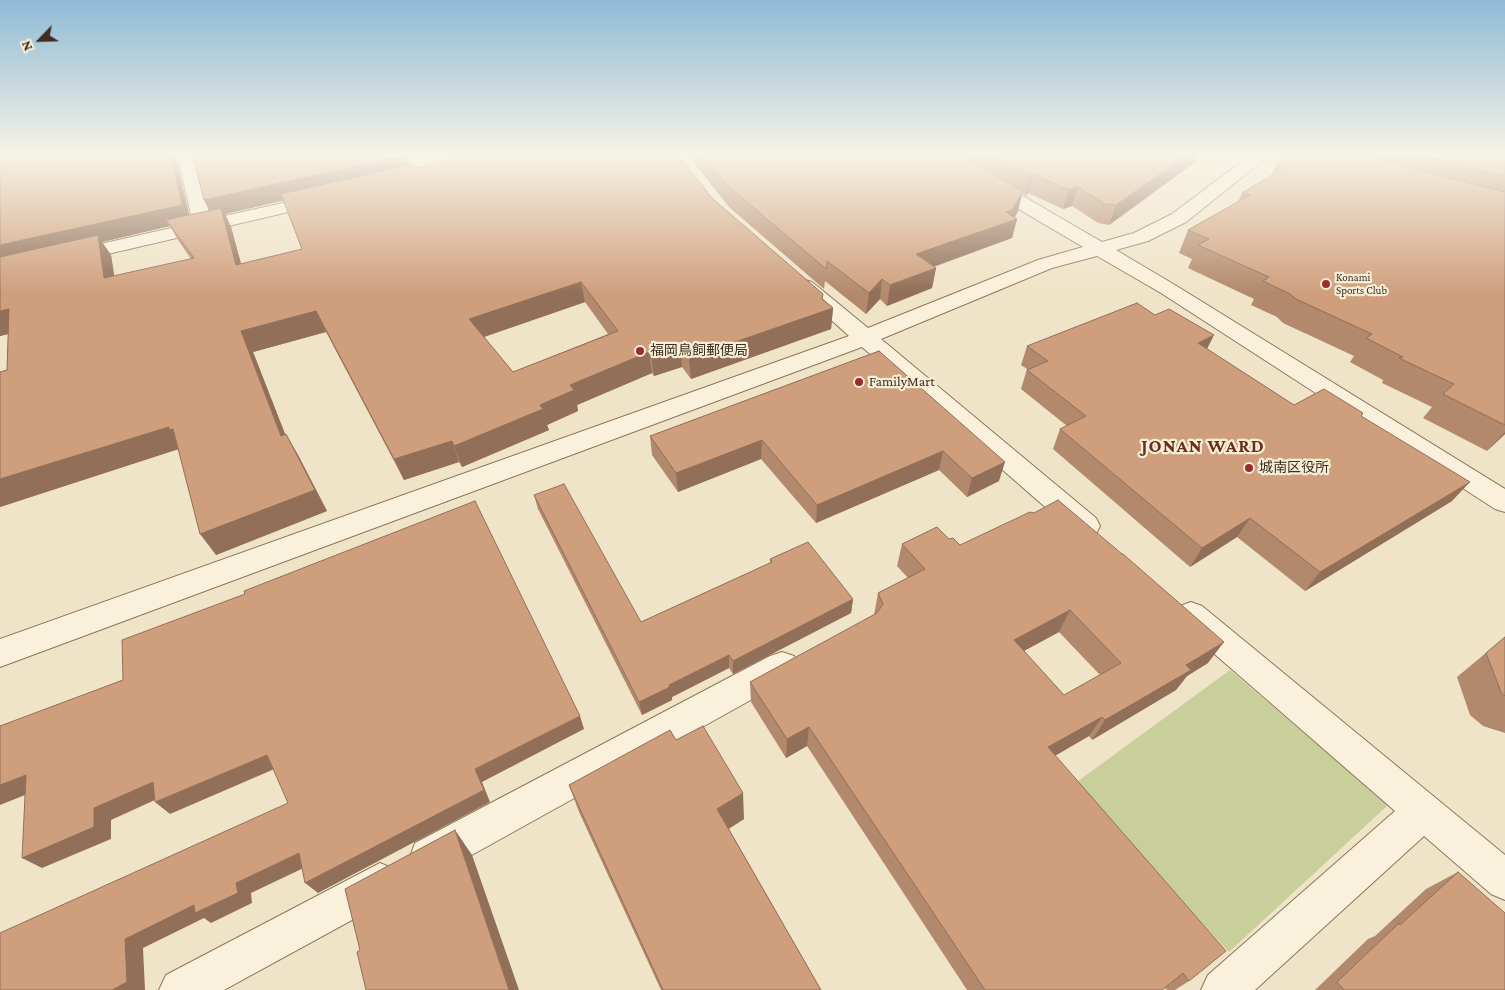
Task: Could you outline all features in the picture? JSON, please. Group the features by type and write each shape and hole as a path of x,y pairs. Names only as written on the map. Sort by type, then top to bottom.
{"street":[{"path":"197,200 204,226"},
{"path":"0,273 318,200"},
{"path":"1017,200 1168,289 1505,502"},
{"path":"0,653 864,338 1045,264 1141,237 1179,218 1203,200"},
{"path":"785,269 1106,542"},
{"path":"1174,600 1505,880"},
{"path":"181,990 808,652"},
{"path":"1222,990 1424,811"}],"green space":[{"path":"1230,670 1388,805 1229,952 1074,784"}],"building":[{"path":"0,200 181,200 182,205 0,245"},
{"path":"283,200 715,200 823,294 822,299 833,308 689,358 680,346 651,355 649,352 570,385 574,390 540,405 543,409 454,446 452,441 394,459 316,311 241,331 281,436 286,434 315,490 200,534 173,429 169,430 169,427 0,479 0,372 7,370 9,309 0,311 0,257 98,235 104,278 194,258 166,220 221,208 236,265 302,249","holes":["581,282 618,331 513,372 469,319"]},
{"path":"745,200 1018,200 1012,210 1006,212 1017,219 916,254 936,268 890,285 882,279 869,293 827,261 826,269"},
{"path":"1099,200 1123,200 1116,205 1105,204"},
{"path":"1241,200 1505,200 1505,425 1443,394 1454,384 1399,358 1403,357 1366,338 1372,334 1296,299 1290,294 1263,281 1269,277 1198,245 1209,239 1188,230"},
{"name":"城南区役所","path":"1137,303 1155,315 1169,309 1214,335 1198,343 1294,405 1324,389 1363,413 1361,416 1470,482 1320,572 1250,518 1202,548 1060,429 1086,416 1027,370 1048,361 1027,346"},
{"path":"879,351 1005,462 972,478 943,451 817,505 762,440 676,473 650,436"},
{"path":"564,484 641,622 772,562 770,559 808,542 853,599 733,661 729,655 639,702 534,495"},
{"path":"1058,500 1224,642 1186,665 1191,670 1105,720 1102,717 1048,747 1226,951 1189,981 1183,973 1162,990 985,990 809,727 787,739 750,682 877,613 883,604 878,593 925,569 902,544 937,527 949,539 953,538 960,545 1030,512 1034,513","holes":["1070,610 1121,663 1064,695 1014,640"]},
{"path":"475,501 580,716 475,769 484,790 305,883 299,853 236,883 238,893 195,913 194,905 125,939 127,982 112,990 0,990 0,933 288,803 267,755 155,802 153,782 94,808 94,827 22,858 26,775 0,785 0,726 123,680 122,640 245,594 244,591"},
{"path":"1505,637 1505,696 1501,692 1486,653"},
{"path":"703,726 743,793 717,809 821,990 663,990 569,785 670,730 676,740"},
{"path":"455,830 509,990 366,990 357,952 360,950 345,889"},
{"path":"1458,872 1505,913 1505,990 1344,990 1337,982 1399,923 1400,925"}],"place":[{"name":"Konami Sports Club","path":"1326,284"},
{"name":"福岡鳥飼郵便局","path":"640,351"},
{"name":"FamilyMart","path":"859,382"},
{"name":"城南区役所","path":"1249,468"}],"district":[{"name":"JONAN WARD","path":"1203,446"}]}
